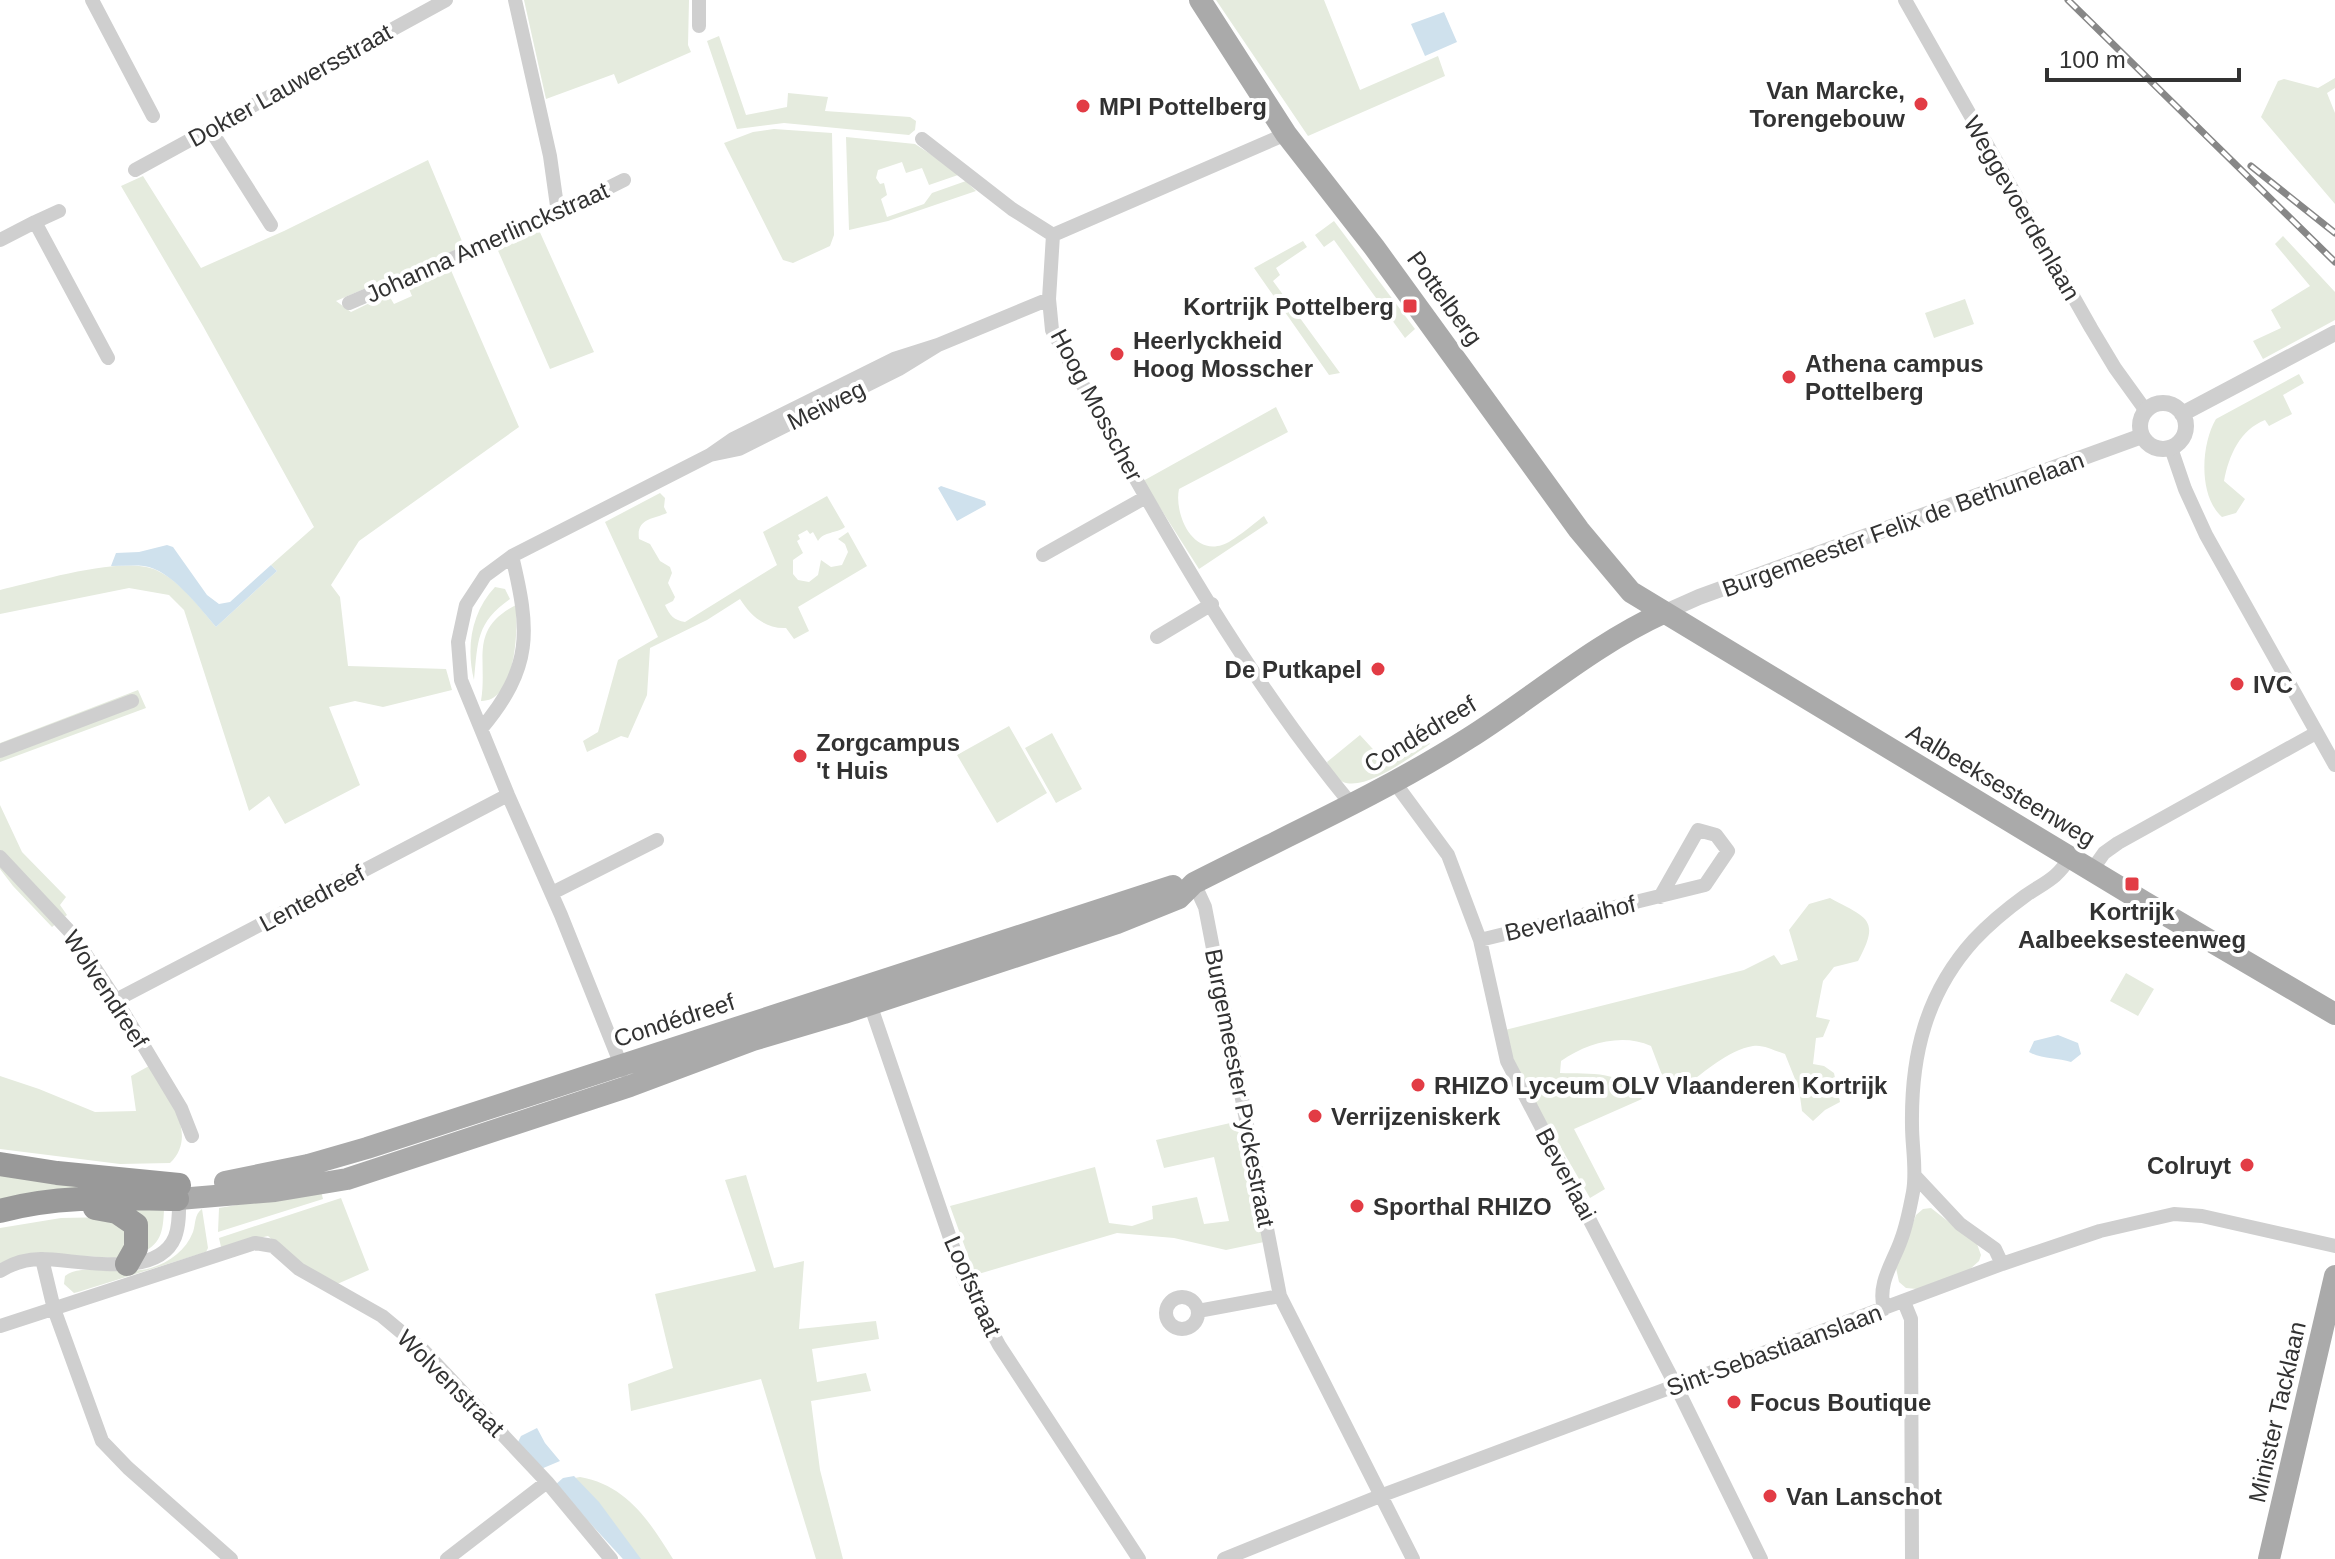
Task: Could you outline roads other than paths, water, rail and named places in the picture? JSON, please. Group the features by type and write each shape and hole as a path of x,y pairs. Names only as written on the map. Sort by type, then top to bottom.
{"highway":[{"path":"0,1164 179,1192"},
{"path":"0,1211 65,1201 179,1192"},
{"path":"65,1201 117,1212 136,1225 136,1248 127,1264"}],"main road":[{"name":"Pottelberg","path":"1200,0 1286,134 1374,247 1579,530 1631,592 1663,613"},
{"name":"Condédreef","path":"179,1192 275,1191 347,1179 625,1075 727,1049 868,995 1117,923 1179,898 1194,883 1395,783 1470,737 1631,628 1663,613"},
{"name":"Aalbeeksesteenweg","path":"1663,613 2070,857 2335,1011"},
{"name":"Minister Tacklaan","path":"2269,1559 2335,1276"}],"street":[{"path":"92,0 153,116"},
{"name":"Dokter Lauwersstraat","path":"135,170 446,0"},
{"path":"515,0 550,156 558,213"},
{"path":"699,0 699,26"},
{"name":"Weggevoerdenlaan","path":"1905,0 2032,227 2115,368 2146,411"},
{"path":"210,129 271,225"},
{"path":"922,139 1012,209 1053,235 1286,134"},
{"name":"Johanna Amerlinckstraat","path":"349,303 558,213 624,180"},
{"path":"0,240 59,211"},
{"path":"35,222 108,358"},
{"name":"Hoog Mosscher","path":"1053,235 1049,299 1052,330 1146,497 1242,655 1351,804"},
{"name":"Meiweg","path":"625,1075 459,669 458,642 466,605 485,576 512,556 710,455 739,449 899,369 938,345 1049,299"},
{"path":"2182,414 2335,333"},
{"path":"2155,405 2175,407 2182,414 2186,423 2185,433 2171,448 2155,448 2142,436 2141,418 2155,405"},
{"name":"Burgemeester Felix de Bethunelaan","path":"1663,613 1699,597 2142,436"},
{"path":"2171,448 2206,535 2335,765"},
{"name":"Hoog Mosscher","path":"1043,555 1146,497"},
{"path":"481,729 513,684 522,655 524,605 512,556"},
{"path":"1157,637 1212,604"},
{"path":"0,751 132,701"},
{"path":"2092,870 2104,853 2118,843 2316,733"},
{"name":"Beverlaai","path":"1395,783 1448,855 1480,940 1507,1061 1676,1386 1761,1559"},
{"name":"Lentedreef","path":"116,1000 508,795"},
{"name":"Beverlaaihof","path":"1480,940 1660,897 1705,885 1728,851 1716,835 1698,830 1660,897"},
{"path":"552,893 657,840"},
{"name":"Wolvendreef","path":"0,857 73,935 181,1108 192,1136"},
{"path":"1884,1309 1881,1291 1908,1216 1916,1177 1912,1131 1913,1078 1920,1035 1937,993 1955,963 1977,937 2016,903 2058,876 2070,857"},
{"name":"Burgemeester Pyckestraat","path":"1194,883 1205,907 1280,1296 1413,1559"},
{"name":"Loofstraat","path":"868,995 964,1279 999,1345 1139,1559"},
{"path":"1916,1177 1960,1224 1995,1249 2002,1264"},
{"path":"0,1271 26,1260 127,1264 153,1259 166,1250 175,1238 179,1192"},
{"name":"Sint-Sebastiaanslaan","path":"1224,1559 1380,1496 2002,1264 2100,1231 2174,1214 2202,1216 2335,1246"},
{"name":"Wolvenstraat","path":"54,1309 216,1256 263,1243 273,1246 315,1279 382,1316 424,1351 547,1482 611,1559"},
{"path":"42,1259 54,1309 102,1441 231,1559"},
{"path":"1198,1311 1280,1296"},
{"path":"1904,1302 1911,1319 1912,1559"},
{"path":"0,1326 54,1309"},
{"path":"447,1559 547,1482"}],"water":[{"path":"1444,12 1457,42 1425,56 1411,24"},
{"path":"941,486 985,501 986,505 957,521 938,488"},
{"path":"167,545 173,547 207,595 219,604 230,602 271,565 277,571 216,627 164,574 144,566 111,566 116,553 139,552"},
{"path":"2058,1035 2078,1043 2081,1054 2071,1062 2029,1052 2034,1041"},
{"path":"537,1428 560,1461 541,1469 517,1444 521,1436"},
{"path":"574,1476 599,1502 641,1559 623,1559 555,1485 563,1478"}],"railway":[{"path":"2068,0 2335,262"},
{"path":"2251,166 2335,233"}],"place":[{"name":"Van Marcke, Torengebouw","path":"1921,104"},
{"name":"MPI Pottelberg","path":"1083,106"},
{"name":"Kortrijk Pottelberg","path":"1410,306"},
{"name":"Heerlyckheid Hoog Mosscher","path":"1117,354"},
{"name":"Athena campus Pottelberg","path":"1789,377"},
{"name":"De Putkapel","path":"1378,669"},
{"name":"IVC","path":"2237,684"},
{"name":"Zorgcampus 't Huis","path":"800,756"},
{"name":"Kortrijk Aalbeeksesteenweg","path":"2132,884"},
{"name":"RHIZO Lyceum OLV Vlaanderen Kortrijk","path":"1418,1085"},
{"name":"Verrijzeniskerk","path":"1315,1116"},
{"name":"Colruyt","path":"2247,1165"},
{"name":"Sporthal RHIZO","path":"1357,1206"},
{"name":"Focus Boutique","path":"1734,1402"},
{"name":"Van Lanschot","path":"1770,1496"}]}
